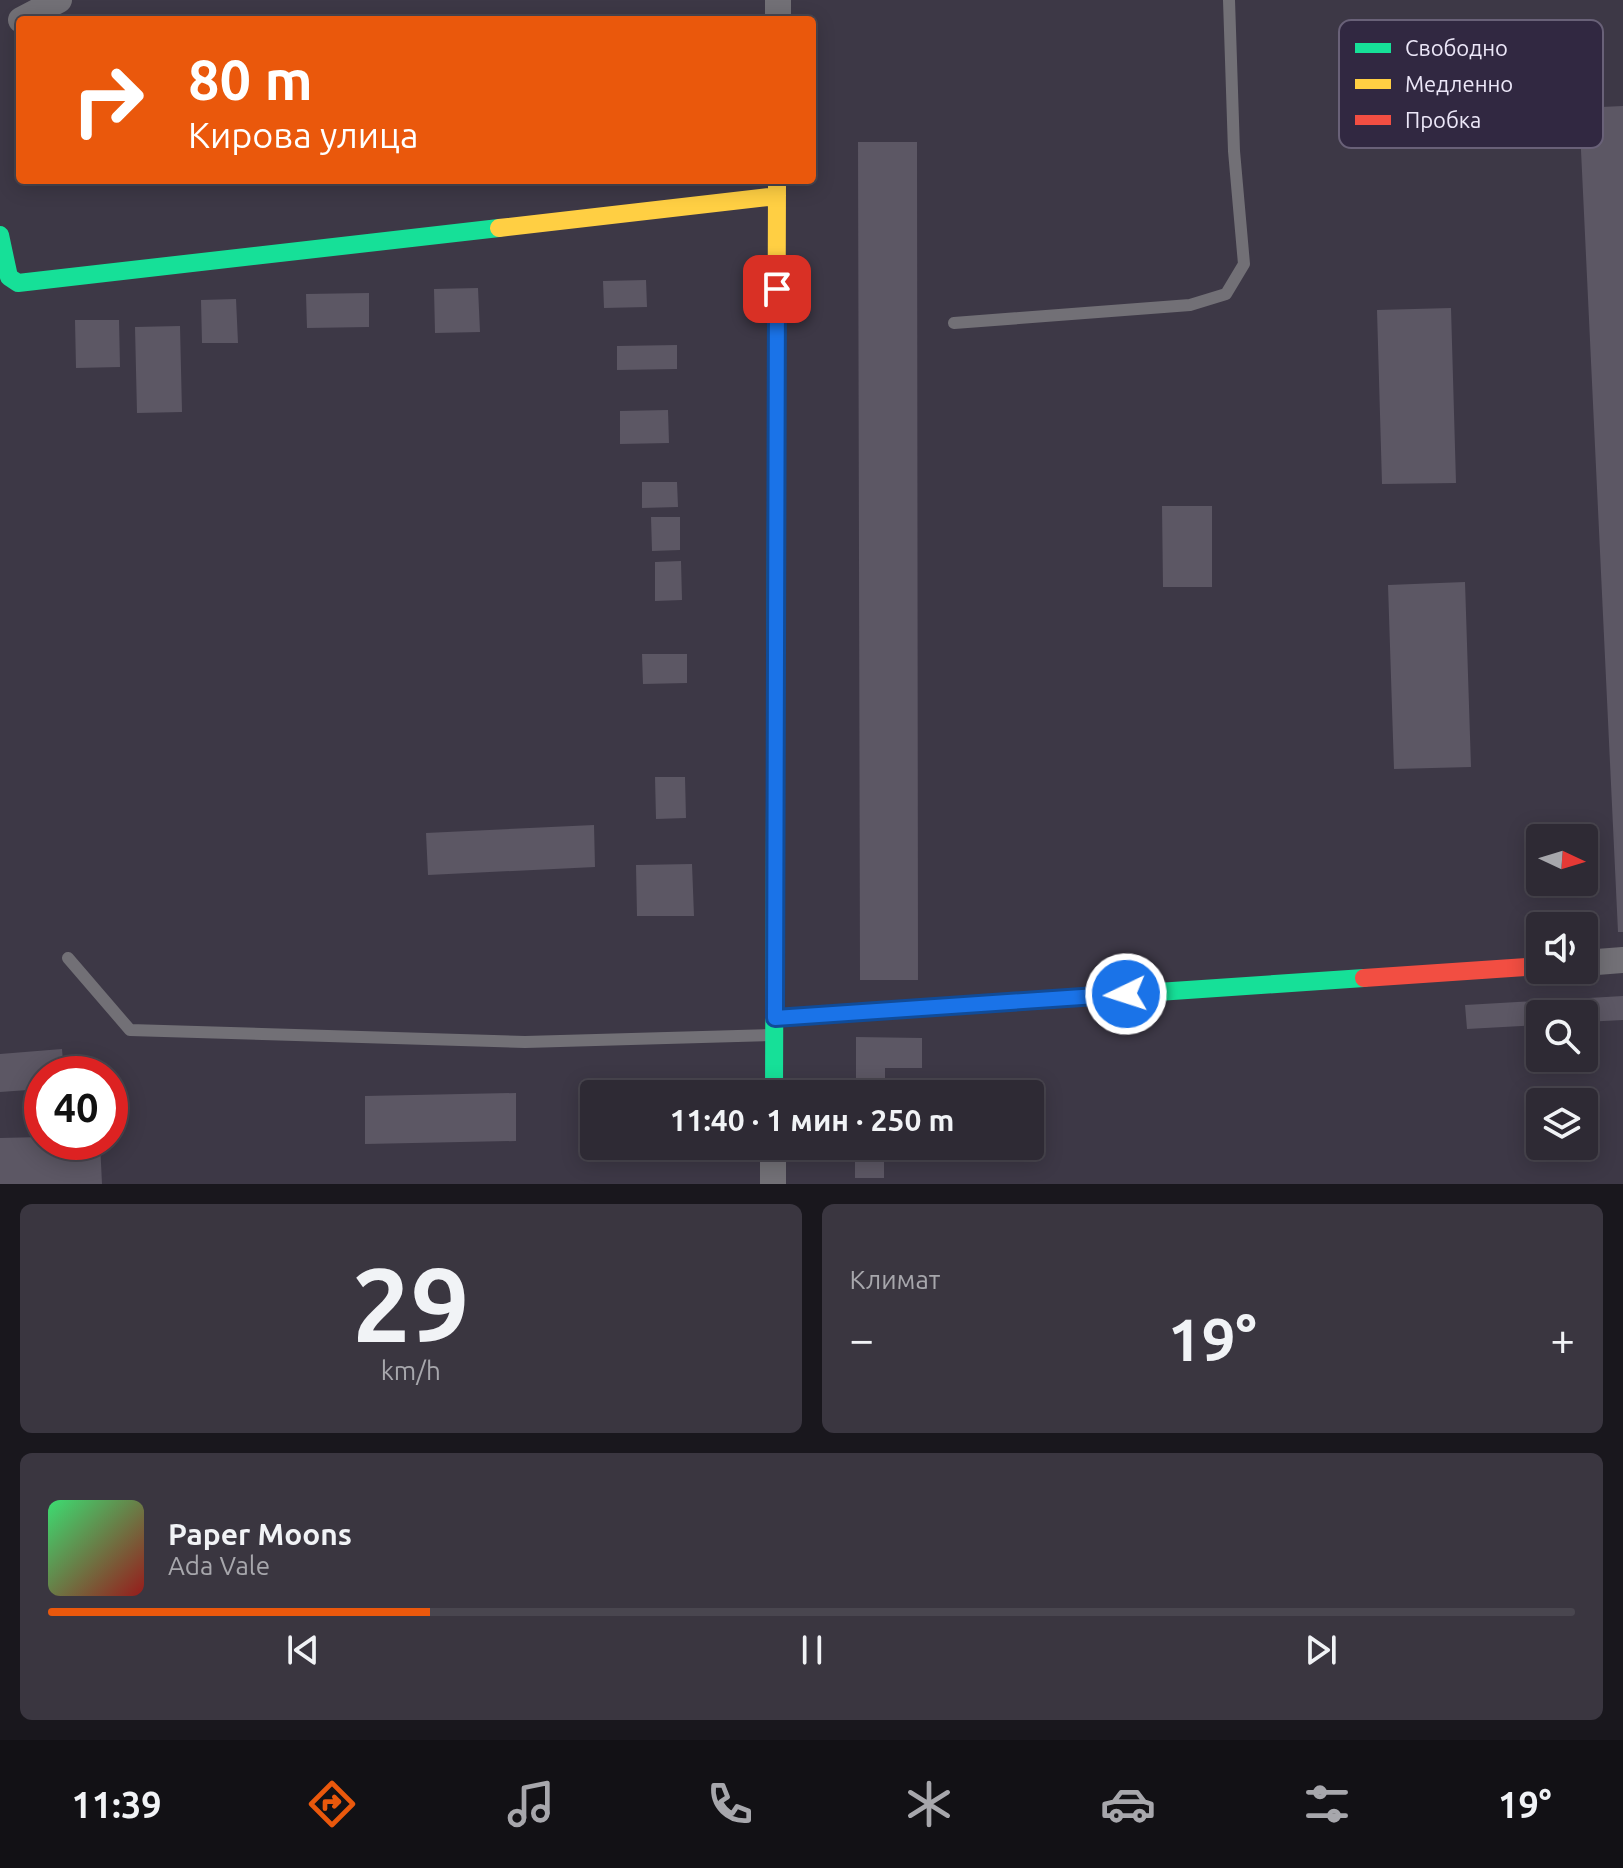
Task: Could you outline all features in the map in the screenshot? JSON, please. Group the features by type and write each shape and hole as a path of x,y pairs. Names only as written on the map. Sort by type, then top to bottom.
{"street":[{"path":"28,16 59,0"},
{"path":"0,235 9,277 18,283 777,188 774,1080"},
{"path":"1598,962 1623,960"},
{"path":"775,1026 1526,967"},
{"path":"773,1160 773,1184"}],"lane":[{"path":"954,323 1190,305 1226,294 1244,264 1234,151 1229,0"},
{"path":"68,958 130,1030 525,1042 775,1026"}],"building":[{"path":"1623,106 1623,932 1618,932 1581,148 1603,148 1603,107"},
{"path":"858,142 917,142 918,980 860,980"},
{"path":"646,280 647,307 604,308 603,281"},
{"path":"478,288 480,332 435,333 434,289"},
{"path":"369,293 369,327 307,328 306,294"},
{"path":"236,299 238,343 202,343 201,300"},
{"path":"1451,308 1456,483 1382,484 1377,310"},
{"path":"75,320 119,320 120,367 76,368"},
{"path":"180,326 182,412 137,413 135,327"},
{"path":"677,345 677,369 617,370 617,346"},
{"path":"668,410 669,443 620,444 620,411"},
{"path":"642,482 677,482 678,507 642,508"},
{"path":"1162,506 1212,506 1212,587 1163,587"},
{"path":"651,517 680,517 680,550 652,551"},
{"path":"681,561 682,600 655,601 655,562"},
{"path":"1465,582 1471,767 1394,769 1388,585"},
{"path":"642,654 687,654 687,683 643,684"},
{"path":"655,777 685,777 686,818 656,819"},
{"path":"594,825 595,867 428,875 426,833"},
{"path":"692,864 694,916 637,916 636,865"},
{"path":"1623,996 1623,1020 1598,1021 1598,1000 1553,1000"},
{"path":"1526,1002 1526,1026 1467,1029 1465,1005"},
{"path":"856,1037 922,1038 922,1068 885,1068 885,1080 856,1080"},
{"path":"62,1049 63,1056 24,1056 24,1090 0,1092 0,1054"},
{"path":"516,1093 516,1141 365,1144 365,1096"},
{"path":"24,1137 24,1160 101,1160 102,1184 0,1184 0,1138"},
{"path":"855,1160 884,1160 884,1178 855,1178"}],"traffic: fast":[{"path":"0,235 9,277 18,283 499,228"},
{"path":"774,1080 776,509"},
{"path":"775,1018 1364,978"}],"traffic: slow":[{"path":"776,509 777,184"},
{"path":"499,228 777,196"}],"traffic: jam":[{"path":"1364,978 1526,967"}],"route":[{"path":"777,289 775,1018 1126,994"}]}
